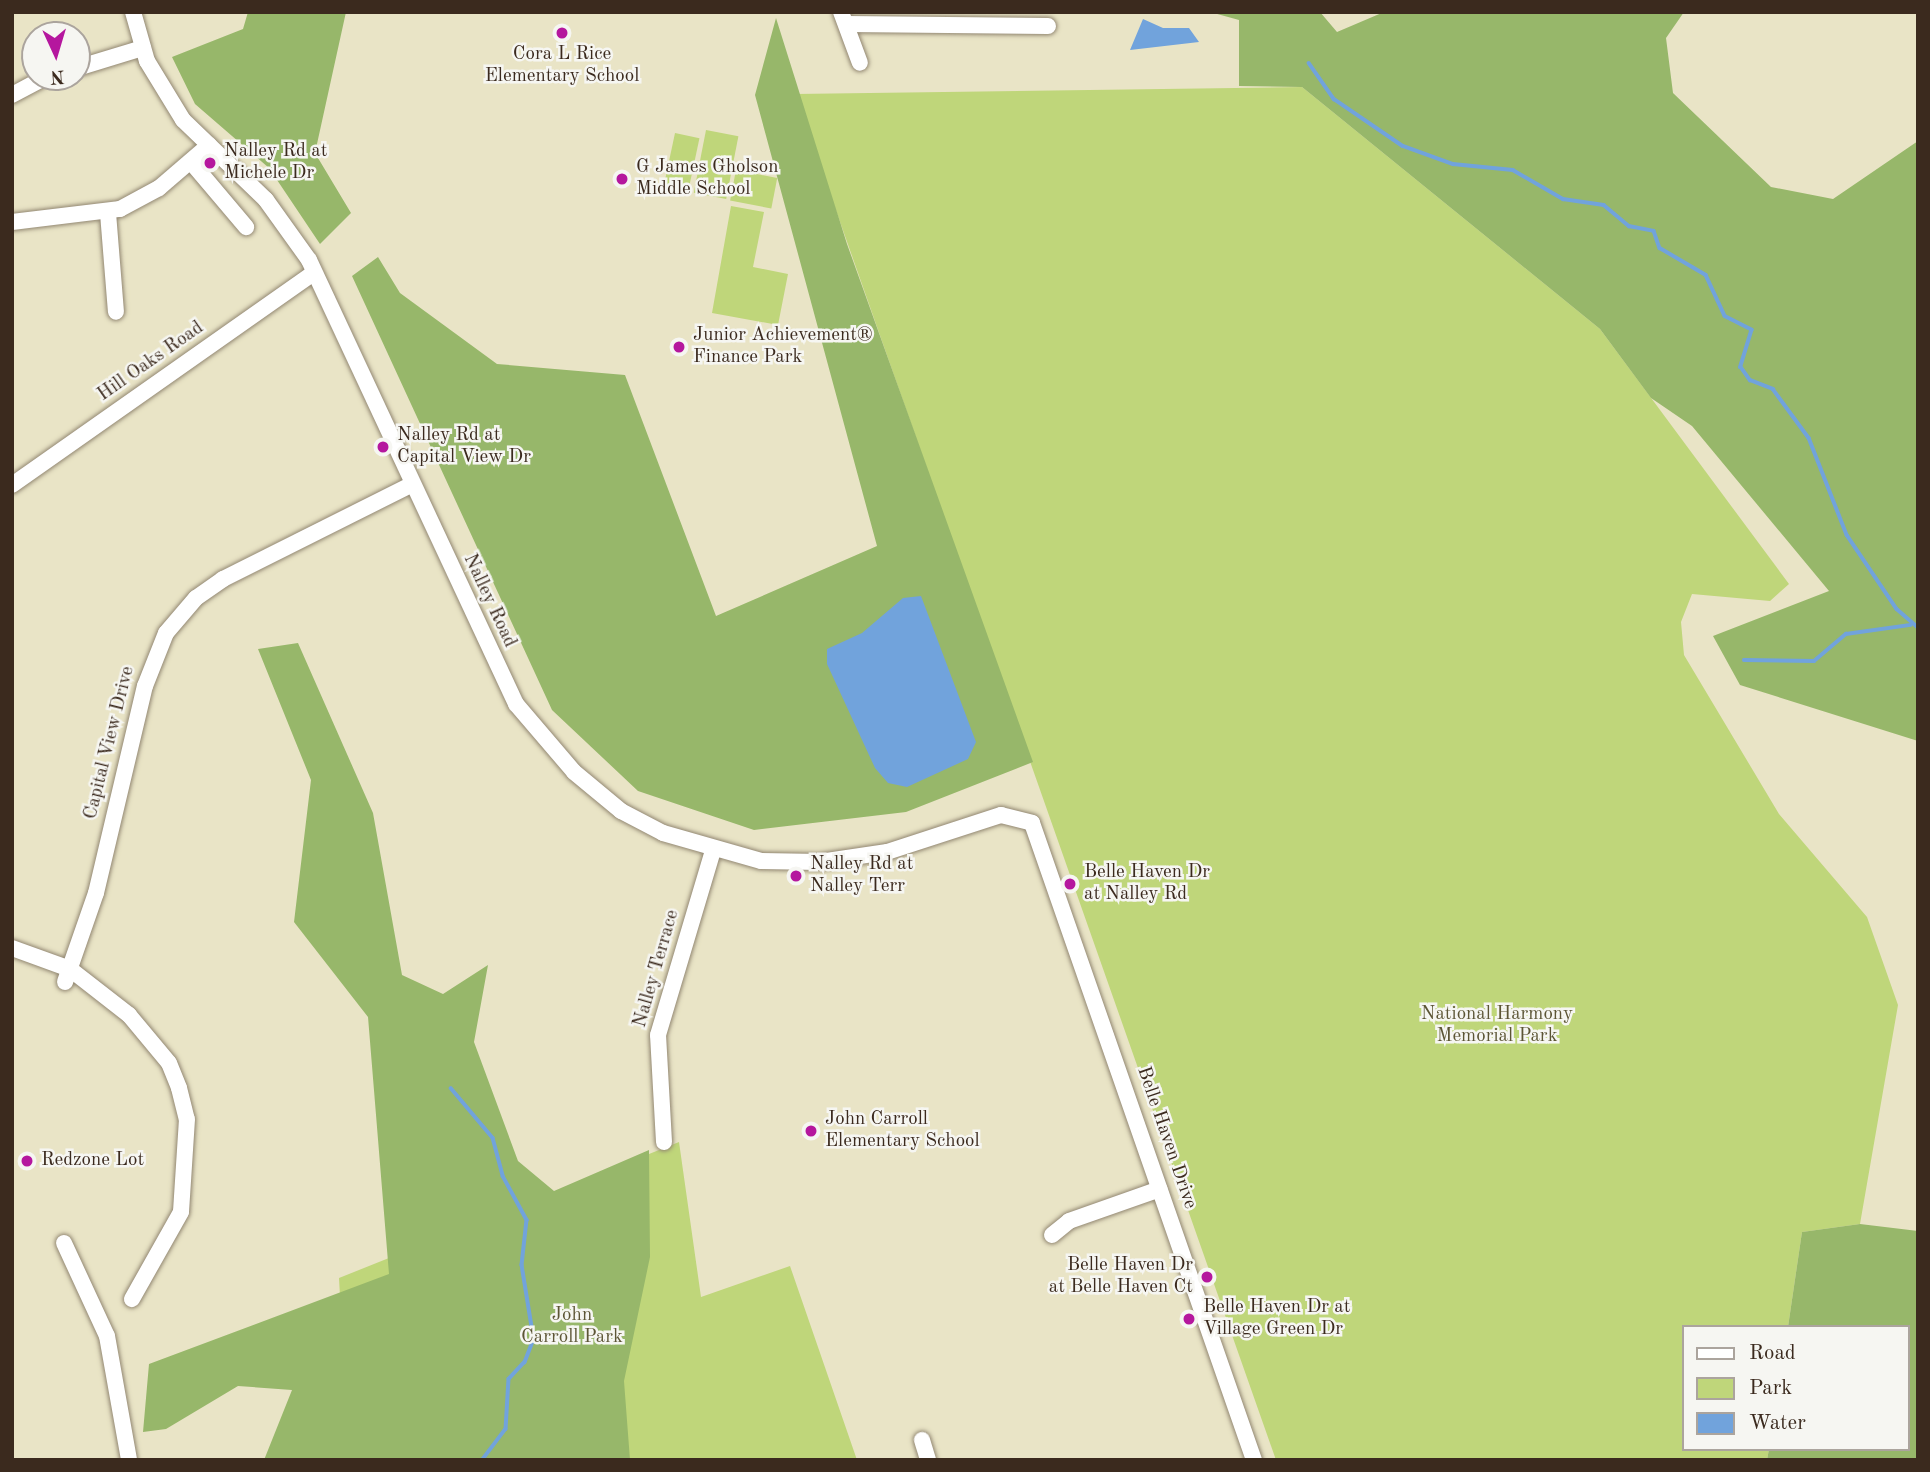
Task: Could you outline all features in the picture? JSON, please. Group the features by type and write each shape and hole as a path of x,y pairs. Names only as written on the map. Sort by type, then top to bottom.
{"street":[{"name":"Nalley Road","path":"133,12 143,48 167,98 209,145 267,200 314,273 411,485 516,704 545,741 621,811 713,851 784,863 855,858 1009,814 1025,817 1036,831"},
{"path":"860,63 844,18 975,19 1048,26"},
{"path":"91,64 143,48"},
{"path":"12,222 108,213 137,202 192,163 209,145"},
{"path":"192,163 246,227"},
{"path":"108,213 116,312"},
{"name":"Hill Oaks Road","path":"12,485 314,273"},
{"name":"Capital View Drive","path":"68,976 96,892 145,687 166,633 196,598 223,579 411,485"},
{"name":"Belle Haven Drive","path":"1036,831 1254,1460"},
{"name":"Nalley Terrace","path":"664,1142 659,1035 713,851"},
{"path":"12,948 68,976 150,1037 169,1063 187,1119 177,1222 132,1299"},
{"path":"1052,1235 1069,1221 1160,1189"},
{"path":"64,1243 107,1335 129,1460"},
{"path":"922,1440 928,1460"}],"green space":[{"path":"248,12 346,12 315,153 351,213 320,244 269,168 195,104 172,57 243,29"},
{"path":"1210,12 1320,12 1337,32 1384,12 1684,12 1666,38 1673,93 1771,187 1833,199 1918,141 1918,741 1740,685 1713,636 1829,591 1692,426 1651,398 1600,329 1302,87 1239,86 1239,20"},
{"path":"776,18 847,244 1033,762 906,812 754,830 638,791 552,710 352,276 378,257 400,293 497,364 625,375 716,616 877,546 755,95"},
{"name":"National Harmony Memorial Park","path":"1302,87 1600,329 1789,584 1770,601 1692,594 1681,622 1684,655 1779,814 1867,917 1898,1005 1860,1224 1802,1232 1788,1325 1682,1325 1682,1451 1769,1451 1767,1460 1276,1460 795,94"},
{"path":"706,130 738,136 726,199 694,193"},
{"path":"675,133 699,138 688,193 663,188"},
{"path":"736,170 777,178 771,208 730,200"},
{"path":"731,206 764,212 753,267 788,274 778,325 712,313"},
{"path":"298,643 373,813 402,975 443,994 488,965 474,1042 518,1161 554,1191 649,1150 650,1257 624,1381 630,1460 264,1460 292,1390 238,1386 166,1429 143,1432 149,1364 389,1274 368,1017 294,922 311,780 258,649"},
{"name":"John Carroll Park","path":"679,1142 701,1297 790,1266 857,1460 349,1460 339,1278"},
{"path":"1860,1224 1918,1231 1918,1460 1767,1460 1769,1451 1909,1451 1909,1325 1788,1325 1802,1232"}],"water":[{"path":"1143,19 1163,28 1189,28 1199,42 1130,50"},
{"path":"921,596 976,742 968,759 907,787 888,783 875,768 827,664 827,649 862,633 903,598"}],"waterway":[{"path":"1309,63 1334,99 1403,146 1453,164 1513,170 1563,199 1604,205 1629,226 1654,231 1660,248 1706,275 1725,316 1752,330 1741,367 1750,380 1773,389 1809,438 1847,535 1897,609 1918,627"},
{"path":"1744,660 1814,661 1846,634 1910,625"},
{"path":"451,1088 493,1138 503,1176 527,1220 522,1265 534,1339 525,1362 509,1379 506,1429 483,1460"}],"place":[{"name":"Cora L Rice Elementary School","path":"562,33"},
{"name":"Nalley Rd at Michele Dr","path":"210,163"},
{"name":"G James Gholson Middle School","path":"622,179"},
{"name":"Junior Achievement® Finance Park","path":"679,347"},
{"name":"Nalley Rd at Capital View Dr","path":"383,447"},
{"name":"Nalley Rd at Nalley Terr","path":"796,876"},
{"name":"Belle Haven Dr at Nalley Rd","path":"1070,884"},
{"name":"John Carroll Elementary School","path":"811,1131"},
{"name":"Redzone Lot","path":"27,1161"},
{"name":"Belle Haven Dr at Belle Haven Ct","path":"1207,1277"},
{"name":"Belle Haven Dr at Village Green Dr","path":"1189,1319"}]}
